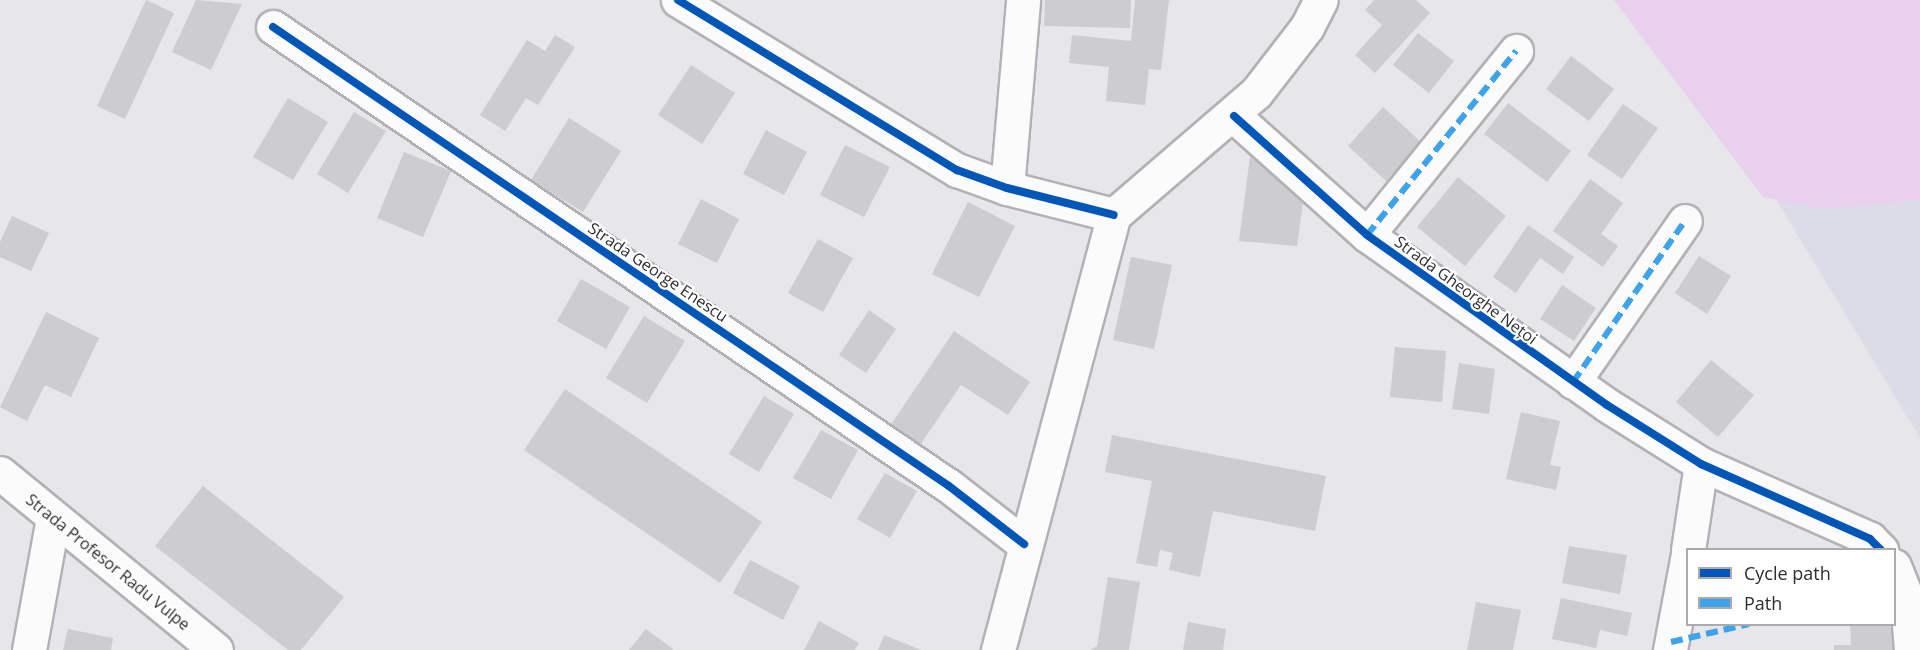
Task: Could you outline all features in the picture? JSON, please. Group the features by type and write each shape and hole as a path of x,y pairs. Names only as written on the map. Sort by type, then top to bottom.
{"street":[{"path":"678,0 957,170 1007,188 1114,215"},
{"path":"1007,188 1023,0"},
{"path":"998,650 1024,544 1114,215 1233,116 1307,27 1321,0"},
{"name":"Strada George Enescu","path":"273,27 949,486 1024,544"},
{"path":"1367,235 1516,51"},
{"name":"Strada Gheorghe Nețoi","path":"1233,116 1367,235 1573,382 1701,464 1870,539 1880,548"},
{"path":"1573,382 1685,220"},
{"path":"1688,548 1701,464"},
{"name":"Strada Profesor Radu Vulpe","path":"0,473 216,650"},
{"path":"29,650 53,518"},
{"path":"1670,650 1686,565"},
{"path":"1896,571 1907,599 1911,650"}],"shaded area":[{"path":"1614,0 1920,0 1920,200 1823,209 1763,197"},
{"path":"1920,0 1920,438 1765,181"}],"building":[{"path":"146,0 174,13 125,119 97,106"},
{"path":"196,0 242,4 211,70 172,52"},
{"path":"1045,0 1131,0 1130,28 1044,26"},
{"path":"1135,0 1169,0 1161,70 1149,69 1145,105 1106,101 1109,67 1069,63 1072,35 1131,41"},
{"path":"1374,0 1416,0 1430,13 1375,73 1355,55 1382,25 1365,10"},
{"path":"1418,33 1454,61 1429,93 1393,65"},
{"path":"555,35 575,47 538,105 526,98 505,131 480,115 527,40 545,51"},
{"path":"1571,56 1614,89 1589,121 1546,89"},
{"path":"691,65 735,93 702,144 658,115"},
{"path":"288,98 328,122 293,180 253,157"},
{"path":"1508,103 1571,151 1547,182 1484,134"},
{"path":"1623,104 1658,128 1622,179 1587,155"},
{"path":"1383,107 1421,142 1386,181 1348,146"},
{"path":"354,112 386,131 348,193 317,174"},
{"path":"569,118 621,151 583,212 531,180"},
{"path":"766,130 807,152 784,195 743,174"},
{"path":"845,145 890,167 864,217 820,195"},
{"path":"404,152 451,171 423,237 377,218"},
{"path":"1250,157 1304,195 1297,246 1239,241"},
{"path":"1458,177 1506,216 1465,266 1417,227"},
{"path":"1590,179 1623,203 1601,234 1618,246 1603,267 1553,231"},
{"path":"701,199 739,219 717,263 678,244"},
{"path":"968,202 1015,226 979,297 932,274"},
{"path":"12,216 49,233 31,271 0,257 0,242"},
{"path":"1528,225 1574,257 1563,274 1540,258 1516,293 1493,277"},
{"path":"818,239 853,258 823,312 788,293"},
{"path":"1699,256 1731,276 1707,314 1675,293"},
{"path":"1131,257 1172,265 1154,349 1113,340"},
{"path":"581,279 630,307 606,349 557,321"},
{"path":"1562,285 1596,308 1574,341 1540,319"},
{"path":"869,310 896,329 866,373 839,355"},
{"path":"46,312 99,338 71,397 45,385 27,421 0,407"},
{"path":"644,316 685,341 647,403 606,378"},
{"path":"954,331 1030,382 1008,415 961,385 920,445 890,426"},
{"path":"1395,347 1446,351 1442,402 1390,397"},
{"path":"1711,360 1754,395 1718,437 1676,402"},
{"path":"1459,363 1495,369 1489,414 1452,409"},
{"path":"565,389 762,522 720,583 524,450"},
{"path":"764,396 794,414 759,472 729,454"},
{"path":"1521,412 1560,421 1550,465 1561,467 1556,490 1506,479"},
{"path":"821,430 858,450 831,499 793,478"},
{"path":"1112,435 1326,476 1315,531 1213,511 1200,577 1169,570 1173,553 1160,550 1157,567 1136,563 1152,481 1105,472"},
{"path":"885,473 917,491 890,538 857,519"},
{"path":"203,486 344,597 301,650 288,650 155,546"},
{"path":"1569,546 1627,555 1620,594 1562,583"},
{"path":"750,560 800,586 783,620 733,593"},
{"path":"1108,577 1140,582 1129,650 1090,650 1097,646"},
{"path":"1561,598 1632,613 1627,636 1600,630 1596,648 1552,639"},
{"path":"1476,602 1521,610 1513,650 1467,650"},
{"path":"819,621 859,643 855,650 804,650"},
{"path":"1188,622 1226,629 1223,650 1183,650"},
{"path":"1850,626 1894,626 1900,650 1834,650 1834,645 1851,645"},
{"path":"68,629 113,638 111,650 63,650"},
{"path":"646,629 674,650 629,650"},
{"path":"884,635 921,650 878,650"}],"marked path":[{"path":"1367,235 1516,51"},
{"path":"1573,382 1685,221"},
{"path":"1671,642 1740,626"}],"cycle path":[{"path":"678,0 957,170 1007,188 1114,215"},
{"path":"273,27 949,486 1024,544"},
{"path":"1234,116 1367,235 1607,405 1701,464 1870,539 1879,548"}]}
